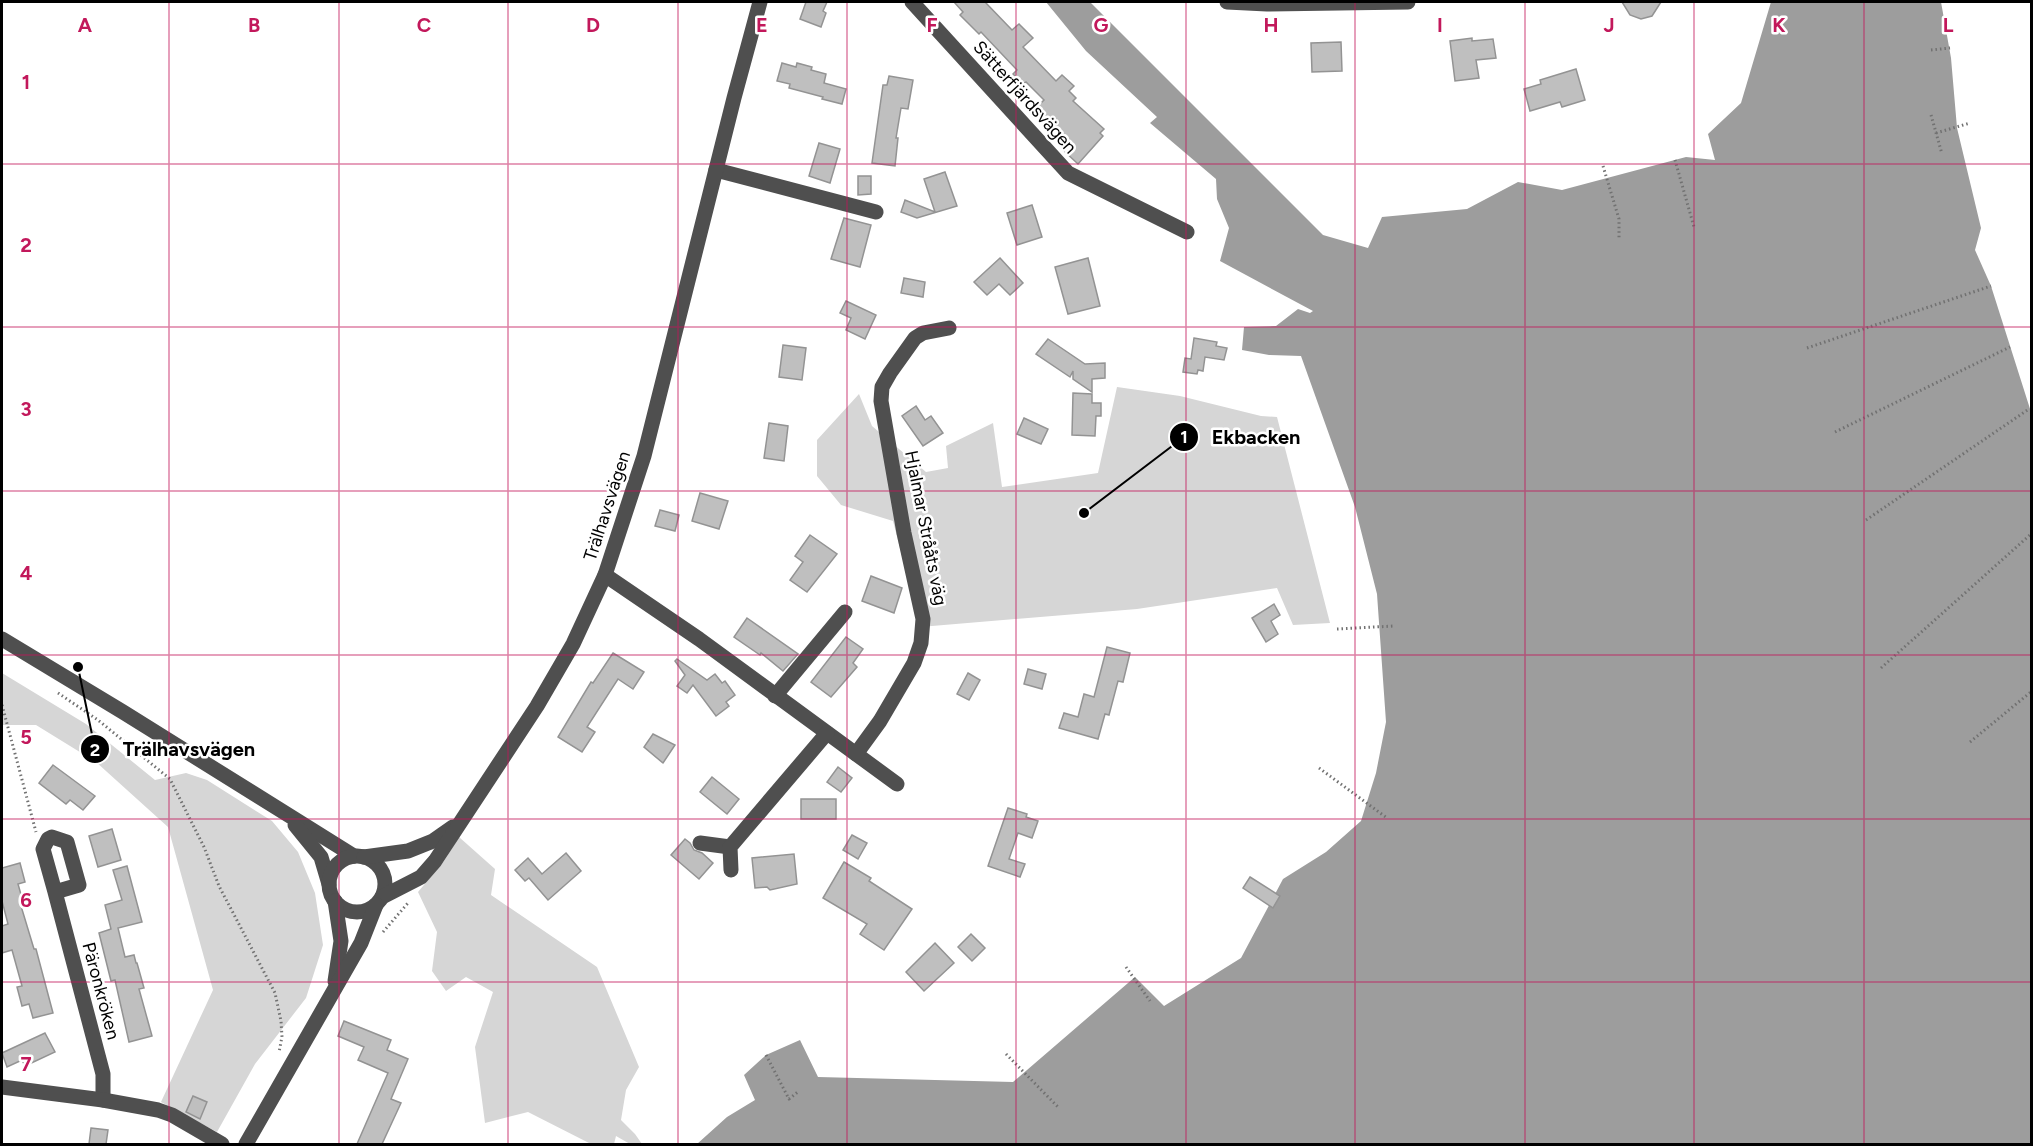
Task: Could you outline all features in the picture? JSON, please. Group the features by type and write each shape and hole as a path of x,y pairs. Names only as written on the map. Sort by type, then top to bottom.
{"street":[{"name":"Trälhavsvägen","path":"379,901 421,877 460,822 537,706 573,644 605,575 644,456 760,2"},
{"name":"Sätterfjärdsvägen","path":"912,2 1068,173 1187,232"},
{"path":"1227,2 1267,4 1408,2"},
{"path":"716,170 876,212"},
{"name":"Hjalmar Strååts väg","path":"856,754 880,721 914,663 921,643 923,619 904,533 881,401 882,387 915,338 922,333 949,328"},
{"path":"605,575 699,639 897,784"},
{"path":"776,696 844,612"},
{"path":"2,639 280,810 359,856 373,861 383,872 386,882 361,943 246,1144"},
{"path":"731,870 730,847 826,733"},
{"path":"280,810 308,839 321,857 330,894 342,908 352,912 368,910 379,901"},
{"name":"Trälhavsvägen","path":"359,856 408,851 433,841 460,822"},
{"path":"44,843 52,837 67,842 79,885 55,892"},
{"name":"Päronkröken","path":"44,843 43,849 103,1074 103,1100"},
{"path":"700,843 730,847"},
{"path":"329,884 330,874 336,866 345,859 359,856"},
{"path":"333,993 341,941 335,901"},
{"path":"2,1087 103,1100 172,1115 222,1144"}],"path":[{"path":"1930,50 1950,48"},
{"path":"1931,115 1942,154"},
{"path":"1936,133 1970,123"},
{"path":"1675,160 1694,227"},
{"path":"1603,166 1619,219 1619,238"},
{"path":"1807,348 1991,286"},
{"path":"1835,432 2010,347"},
{"path":"1866,520 2030,409"},
{"path":"1881,668 2031,533"},
{"path":"1337,629 1394,626"},
{"path":"50,687 98,720 170,779 204,847 219,885 275,993 280,1008 282,1037 277,1058"},
{"path":"1970,742 2031,691"},
{"path":"2,705 34,830 44,843"},
{"path":"1319,768 1387,818"},
{"path":"1126,967 1150,1002"},
{"path":"1006,1054 1059,1107"},
{"path":"766,1055 789,1099 799,1091"}],"shaded area":[{"path":"1046,2 1090,2 1323,235 1368,248 1382,217 1467,209 1518,182 1562,190 1686,157 1715,160 1708,134 1741,103 1771,2 1941,2 1951,58 1957,128 1981,228 1975,250 1991,286 2031,412 2031,1144 697,1144 727,1117 755,1100 744,1075 766,1055 800,1040 818,1077 1013,1082 1135,977 1164,1006 1241,958 1283,879 1326,852 1361,821 1376,773 1386,722 1377,594 1355,507 1301,356 1269,355 1242,350 1244,327 1276,326 1298,309 1310,313 1313,311 1220,261 1229,228 1217,199 1216,179 1150,123 1157,117 1086,51"},
{"path":"1117,387 1180,396 1261,416 1277,417 1330,623 1293,625 1277,588 1137,609 920,627 893,521 841,505 817,476 817,440 859,394 872,426 926,472 948,468 946,446 993,423 1002,487 1098,473"},
{"path":"2,673 86,724 155,780 186,773 207,780 272,821 298,852 315,893 323,945 306,998 255,1064 217,1132 161,1102 213,990 168,827 96,762 36,725 2,725"},
{"path":"459,837 495,869 491,895 597,967 639,1067 626,1090 621,1120 642,1144 630,1144 616,1136 614,1144 591,1144 528,1112 485,1123 475,1047 493,992 466,977 446,991 432,971 437,932 418,892 444,861"}],"building":[{"path":"806,2 827,2 821,27 800,19"},
{"path":"954,2 985,2 1012,30 1019,24 1033,38 1023,47 1056,81 1062,75 1074,86 1069,91 1076,98 1073,101 1104,129 1100,133 1103,136 1078,164 1064,151 1064,134 1036,108 1044,100 1026,82 1023,84 1013,74 1017,70 981,32 979,34 960,15 963,12"},
{"path":"1622,2 1661,2 1652,16 1641,19 1630,15"},
{"path":"1472,38 1472,41 1493,39 1496,58 1476,60 1479,78 1455,81 1450,41"},
{"path":"1341,42 1342,71 1312,72 1311,43"},
{"path":"782,63 796,67 797,63 826,74 824,83 846,89 842,104 789,88 790,84 777,81"},
{"path":"1576,69 1585,100 1562,107 1560,102 1530,111 1524,89 1541,84 1540,80"},
{"path":"889,76 913,80 908,109 901,108 896,138 898,138 895,166 872,163 883,85 887,85"},
{"path":"819,143 840,149 830,183 809,176"},
{"path":"945,172 957,206 917,218 901,212 905,200 935,212 924,179"},
{"path":"858,176 871,176 871,194 858,195"},
{"path":"1032,205 1042,237 1017,245 1007,213"},
{"path":"844,218 871,225 860,267 831,259"},
{"path":"1000,258 1023,283 1010,295 999,284 987,295 974,282"},
{"path":"1088,258 1100,306 1068,314 1055,267"},
{"path":"904,278 925,282 923,297 901,293"},
{"path":"846,301 876,315 865,339 846,330 851,318 840,313"},
{"path":"1194,338 1217,342 1216,346 1227,348 1224,360 1205,357 1203,371 1198,370 1197,374 1183,372 1185,358 1191,359"},
{"path":"1048,339 1085,364 1105,363 1105,378 1092,379 1092,392 1073,379 1073,371 1070,377 1036,354"},
{"path":"783,345 806,348 802,380 779,377"},
{"path":"1073,393 1092,394 1092,403 1101,403 1101,416 1096,416 1095,436 1072,435"},
{"path":"916,406 925,420 931,416 943,433 923,446 902,416"},
{"path":"1024,418 1048,429 1041,444 1017,434"},
{"path":"769,423 788,426 784,461 764,458"},
{"path":"700,493 728,501 719,529 692,521"},
{"path":"660,510 679,515 675,531 655,526"},
{"path":"810,535 837,554 807,592 790,580 803,562 795,556"},
{"path":"871,576 902,588 894,613 862,601"},
{"path":"1274,604 1280,615 1271,621 1278,634 1266,642 1252,618"},
{"path":"747,618 798,654 783,671 761,653 760,655 734,637"},
{"path":"846,637 863,649 853,663 857,667 831,697 811,682"},
{"path":"1107,647 1130,653 1123,682 1118,681 1109,715 1105,714 1098,739 1059,728 1064,713 1078,717 1084,694 1094,697"},
{"path":"613,653 644,672 633,689 618,679 587,727 595,732 582,752 558,737 591,682 593,683"},
{"path":"677,659 707,680 715,674 722,683 725,681 735,695 726,702 729,706 716,716 693,685 687,693 677,686 685,675 675,661"},
{"path":"1028,669 1046,674 1042,689 1024,684"},
{"path":"968,673 980,680 969,700 957,694"},
{"path":"653,734 675,745 663,763 644,747"},
{"path":"53,765 95,796 83,810 70,800 66,804 39,783"},
{"path":"838,767 852,778 841,792 827,782"},
{"path":"712,777 739,799 727,814 700,792"},
{"path":"801,799 836,799 836,819 801,819"},
{"path":"1008,808 1027,814 1026,817 1038,821 1032,838 1018,833 1009,859 1025,864 1020,877 988,866"},
{"path":"112,829 121,860 98,867 89,836"},
{"path":"852,835 867,843 858,859 843,850"},
{"path":"685,839 694,850 702,853 713,863 699,879 671,855"},
{"path":"566,853 581,871 548,900 529,878 525,881 515,870 528,858 542,874"},
{"path":"794,854 797,884 770,890 767,887 755,888 752,858"},
{"path":"844,862 871,878 869,881 912,909 884,950 860,934 867,924 823,898"},
{"path":"20,863 25,882 18,884 24,905 21,906 34,949 36,949 53,1013 33,1018 29,1004 22,1006 17,987 22,986 12,950 2,953 2,926 8,924 2,901 2,868"},
{"path":"127,866 142,922 118,928 125,957 134,955 137,963 144,988 139,989 152,1036 129,1042 115,980 111,981 99,933 111,929 105,905 122,900 113,870"},
{"path":"1250,877 1280,896 1273,908 1243,888"},
{"path":"971,934 985,948 972,961 958,947"},
{"path":"935,943 954,963 924,991 906,972"},
{"path":"344,1021 391,1040 387,1050 408,1059 391,1099 401,1103 382,1144 357,1144 388,1073 358,1060 364,1047 338,1036"},
{"path":"45,1033 55,1052 25,1066 22,1060 7,1067 2,1053"},
{"path":"193,1096 207,1102 200,1119 186,1112"},
{"path":"91,1128 108,1130 106,1144 89,1144"}],"place":[{"name":"Ekbacken","path":"1084,513"},
{"name":"Trälhavsvägen","path":"78,667"}]}
